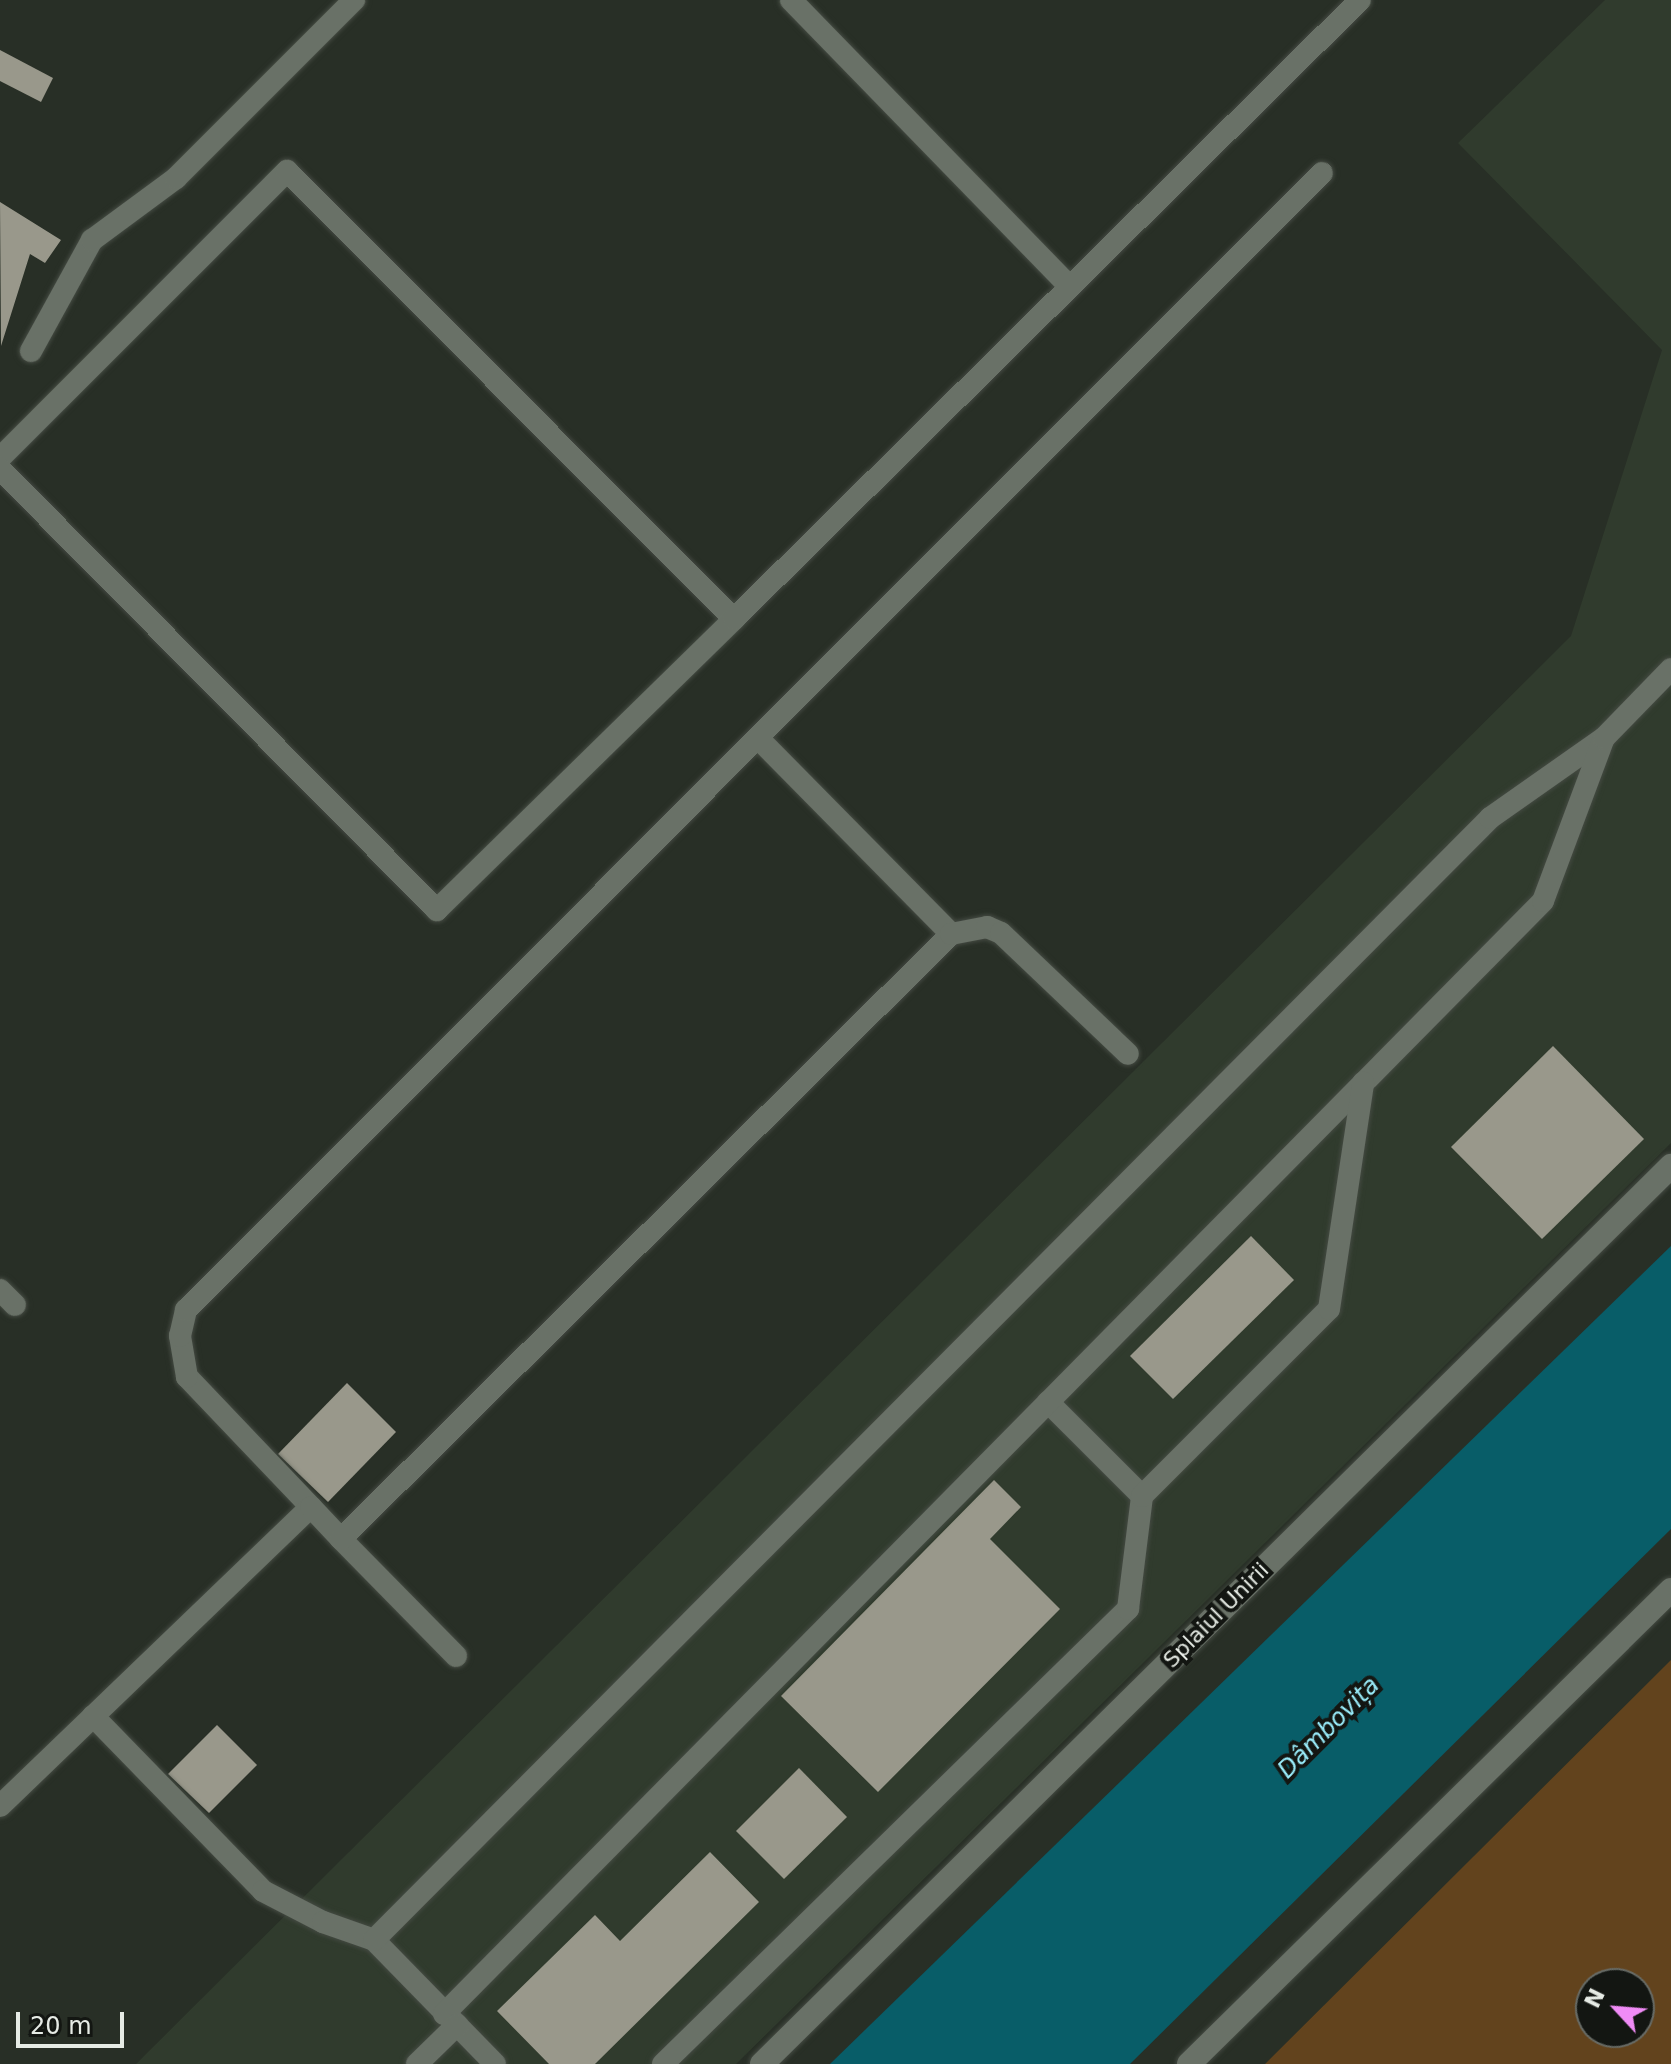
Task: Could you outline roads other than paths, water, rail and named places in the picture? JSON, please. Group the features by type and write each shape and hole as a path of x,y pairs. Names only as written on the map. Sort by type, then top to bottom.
{"main road":[{"name":"Splaiul Unirii","path":"762,2064 1671,1166"},
{"path":"1189,2064 1671,1590"}],"lane":[{"path":"31,351 92,240 176,178 354,0"},
{"path":"791,0 1070,287"},
{"path":"0,469 437,910 1360,0"},
{"path":"0,458 287,171 734,619"},
{"path":"456,1656 187,1377 180,1336 186,1310 1322,173"},
{"path":"374,1940 1490,818 1604,738 1671,669"},
{"path":"417,2064 450,2020 1048,1402 1543,901 1604,738"},
{"path":"759,739 951,934"},
{"path":"341,1539 951,934 987,927 1001,933 1128,1054"},
{"path":"663,2064 1128,1609 1142,1496 1329,1309 1363,1083"},
{"path":"1048,1402 1142,1496"},
{"path":"0,1806 311,1507"},
{"path":"93,1716 263,1891 323,1922 374,1940 495,2064"}],"water":[{"name":"Dâmbovița","path":"1671,1246 1671,1529 1130,2064 830,2064"}]}
